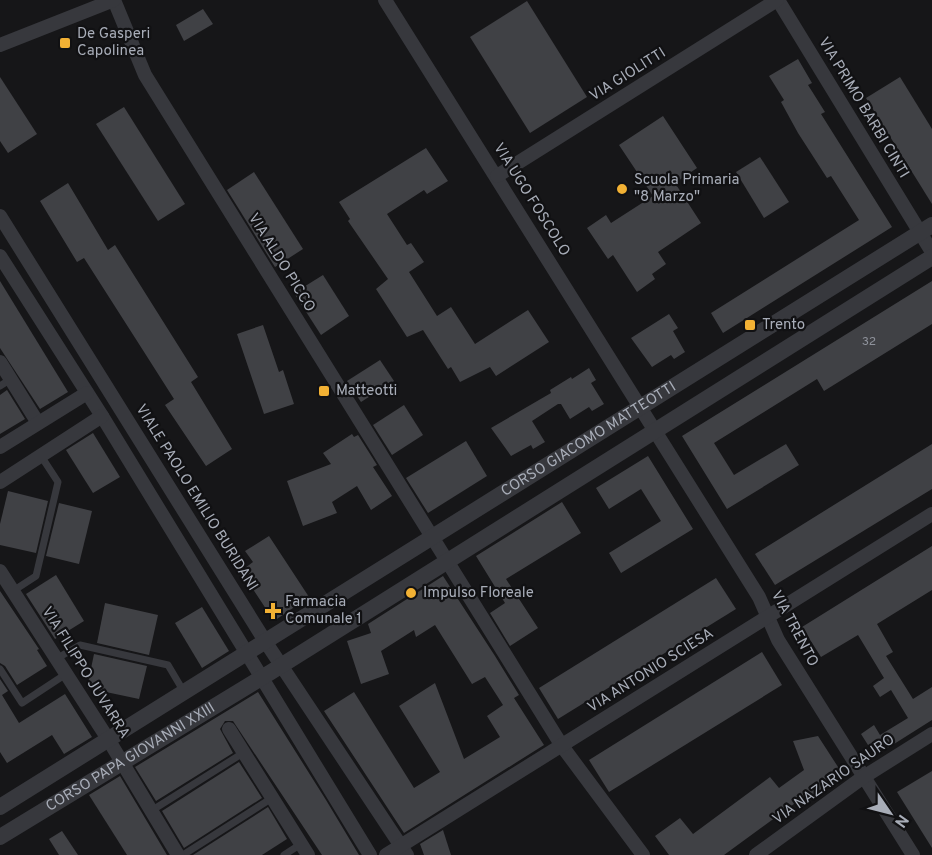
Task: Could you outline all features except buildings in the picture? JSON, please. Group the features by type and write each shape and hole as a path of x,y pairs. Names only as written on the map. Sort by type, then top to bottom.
{"street":[{"path":"0,45 114,0"},
{"name":"VIA ALDO PICCO","path":"114,0 145,75 562,746 643,855"},
{"name":"VIA UGO FOSCOLO","path":"386,0 647,419"},
{"name":"VIA GIOLITTI","path":"497,176 778,0"},
{"name":"VIA PRIMO BARBI CINTI","path":"778,0 926,229 932,252"},
{"name":"VIALE PAOLO EMILIO BURIDANI","path":"0,216 265,641 283,664 404,851"},
{"name":"CORSO GIACOMO MATTEOTTI","path":"261,678 447,561 647,419 926,229"},
{"path":"0,256 102,416 370,855"},
{"name":"CORSO GIACOMO MATTEOTTI","path":"247,653 432,537 647,419 932,257"},
{"path":"0,362 5,382 38,423"},
{"path":"0,447 87,393"},
{"path":"0,482 102,416"},
{"name":"VIA TRENTO","path":"647,419 770,616 778,640 912,855"},
{"name":"VIA ANTONIO SCIESA","path":"386,855 404,851 562,746 932,514"},
{"name":"VIA FILIPPO JUVARRA","path":"0,571 180,855"},
{"name":"CORSO PAPA GIOVANNI XXIII","path":"0,807 247,653"},
{"name":"CORSO PAPA GIOVANNI XXIII","path":"0,837 261,678"},
{"path":"229,729 304,850"},
{"name":"VIA NAZARIO SAURO","path":"756,855 862,778 932,734"}],"lane":[{"path":"13,591 36,576 58,482 40,456"},
{"path":"56,659 80,645 168,665 184,692"},
{"path":"0,669 22,703 66,674"},
{"path":"151,811 243,753"},
{"path":"180,855 272,798"},
{"path":"284,855 304,850"}],"place":[{"name":"De Gasperi Capolinea","path":"65,43"},
{"name":"Scuola Primaria \"8 Marzo\"","path":"622,189"},
{"name":"Trento","path":"750,325"},
{"name":"Matteotti","path":"324,391"},
{"name":"Impulso Floreale","path":"411,593"},
{"name":"Farmacia Comunale 1","path":"273,611"}]}
